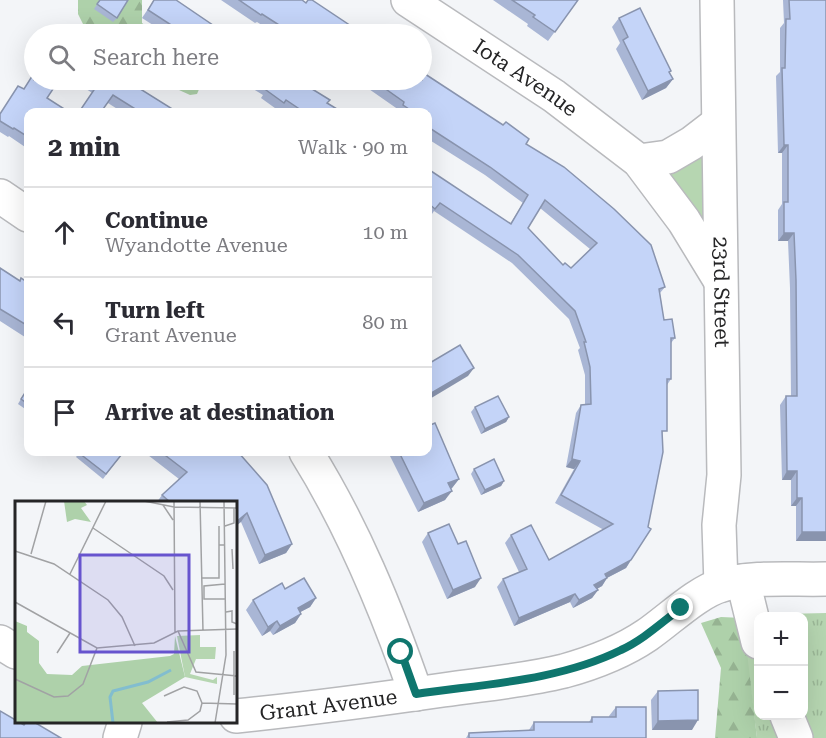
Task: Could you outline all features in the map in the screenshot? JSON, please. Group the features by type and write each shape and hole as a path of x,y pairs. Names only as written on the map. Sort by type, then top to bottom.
{"street":[{"name":"Iota Avenue","path":"408,0 554,96 639,161 684,221 721,282"},
{"name":"23rd Street","path":"717,0 724,481 719,525 732,583 754,631"},
{"path":"639,161 668,157 692,143 718,123"},
{"path":"0,196 24,212"},
{"path":"308,456 349,529 389,617 416,694"},
{"name":"Grant Avenue","path":"237,716 416,694 563,671 622,650 648,634 681,608 732,583 826,579"},
{"path":"0,642 15,651"},
{"path":"789,720 796,738"},
{"path":"120,738 126,723"}],"green space":[{"path":"78,0 142,0 143,24 83,24 78,14"},
{"path":"179,90 199,90 197,94 190,95"},
{"path":"705,152 706,218 704,219 700,218 670,177 667,167"},
{"path":"808,613 826,613 826,738 757,738 755,720 808,720"},
{"path":"741,615 754,615 754,715"},
{"path":"721,617 743,618 757,738 715,738 721,668 701,623"}],"building":[{"path":"100,0 128,0 117,18 97,4"},
{"path":"154,0 176,0 211,24 170,24 148,10"},
{"path":"239,0 302,0 306,3 312,0 348,24 278,24"},
{"path":"512,0 578,0 555,32"},
{"path":"789,0 826,0 826,532 802,532 802,498 797,498 797,471 787,471 786,396 797,396 794,233 784,233 784,202 788,202 788,145 784,145 782,68 785,68 786,19 790,19"},
{"path":"640,8 673,79 648,91 623,40 628,37 619,18"},
{"path":"432,79 503,125 506,122 529,139 526,144 564,167 614,209 651,245 665,287 659,289 664,320 672,319 675,338 671,338 671,379 667,379 667,431 662,431 663,452 648,527 651,529 631,560 605,574 607,578 594,585 598,590 579,600 575,594 519,618 503,579 527,569 511,535 531,525 549,560 613,524 561,495 580,461 572,459 581,405 591,404 590,367 584,342 586,342 575,311 518,255 440,203 435,209 432,206 432,172 511,224 528,195 432,130 432,108 408,108 403,105 404,102 387,90 432,90","holes":["545,200 597,243 571,268 565,263 563,265 528,228"]},
{"path":"18,86 24,90 52,90 47,98 63,108 24,108 24,134 0,121 0,114"},
{"path":"94,90 142,90 171,108 134,108 113,95 104,108 82,108"},
{"path":"266,90 314,90 330,100 327,103 335,108 298,108 286,100 284,103"},
{"path":"0,268 20,281 21,278 24,280 24,324 0,309"},
{"path":"460,345 474,368 432,393 432,362"},
{"path":"498,396 509,417 485,429 475,407"},
{"path":"435,423 459,479 448,483 452,491 424,503 401,456 432,456 432,424"},
{"path":"83,456 120,456 106,474"},
{"path":"166,456 242,456 267,485 292,544 265,555 247,513 237,521 237,501 169,501 162,495 187,472"},
{"path":"494,459 504,481 485,490 474,469"},
{"path":"449,524 458,544 466,541 481,578 453,590 428,533"},
{"path":"304,578 316,598 298,608 301,614 280,626 277,621 268,627 253,600 282,583 285,589"},
{"path":"698,690 698,720 658,721 658,691"},
{"path":"616,707 646,707 646,738 469,738 469,733 534,730 534,722 592,722 592,717 616,717"},
{"path":"0,711 15,720 15,723 24,725 36,723 61,738 0,738"}],"route":[{"path":"401,652 416,694 528,678 563,671 622,650 648,634 681,608"}]}
